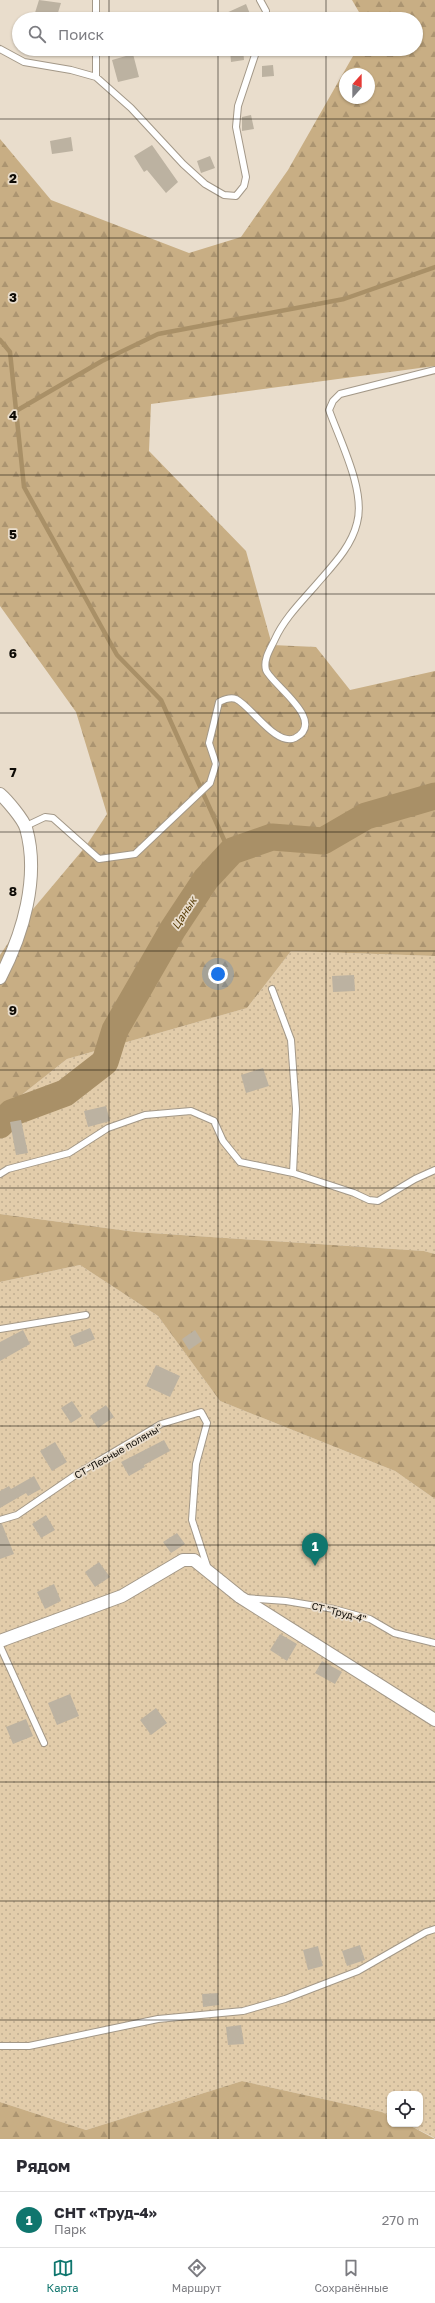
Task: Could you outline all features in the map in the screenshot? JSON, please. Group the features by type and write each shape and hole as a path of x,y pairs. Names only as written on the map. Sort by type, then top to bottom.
{"street":[{"path":"0,794 26,826 31,872 23,921 0,978"},
{"path":"0,1641 122,1596 183,1560 194,1560 240,1597 435,1720"}],"lane":[{"path":"96,0 96,12"},
{"path":"260,0 266,12"},
{"path":"0,49 12,56"},
{"path":"13,56 24,62 71,70 96,77 131,108 183,164 205,184 224,195 236,196 244,186 246,177 236,127 238,106 255,56"},
{"path":"96,56 96,77"},
{"path":"26,826 45,817 53,818 98,859 135,854 210,783 216,764 209,744 219,702 227,698 236,699 273,732 284,738 294,738 301,733 304,722 300,709 266,671 265,660 280,628 343,554 357,523 359,494 329,410 332,402 340,394 435,370"},
{"path":"272,989 291,1040 296,1109 293,1173"},
{"path":"0,1174 8,1169 69,1153 108,1128 145,1115 191,1111 214,1122 224,1141 240,1162 293,1173 369,1200 378,1201 415,1179 435,1170"},
{"path":"0,1329 86,1315"},
{"name":"СТ \"Лесные поляны\"","path":"0,1520 16,1515 80,1472 162,1424 201,1412 207,1423 196,1464 192,1520 209,1572"},
{"name":"СТ \"Труд-4\"","path":"240,1597 286,1601 334,1609 370,1620 394,1633 435,1643"},
{"path":"0,1646 44,1744"},
{"path":"0,2046 28,2046 158,2019 243,2011 285,1999 358,1971 426,1932 435,1929"}],"shaded area":[{"path":"291,951 435,956 435,1254 424,1251 136,1232 0,1214 0,1112 67,1059 247,1008"},
{"path":"80,1265 158,1316 220,1401 395,1471 435,1499 435,2138 413,2127 423,2127 423,2091 387,2091 387,2114 382,2112 242,2081 86,2130 0,2102 0,1282"}],"green space":[{"path":"352,0 435,0 435,366 151,404 149,451 246,551 272,645 316,647 350,690 435,671 435,956 291,951 247,1008 67,1059 0,1112 0,955 23,921 86,846 107,814 76,712 0,606 0,139 51,200 189,253 241,237 288,170 339,81 339,104 375,104 375,68 346,68 353,56 423,56 423,12 359,12"},
{"path":"0,1214 136,1232 424,1251 435,1254 435,1499 395,1471 220,1401 158,1316 80,1265 0,1282"},
{"path":"242,2081 382,2112 387,2114 387,2127 413,2127 435,2139 0,2139 0,2102 86,2130"}],"building":[{"path":"39,0 61,3 58,12 35,12"},
{"path":"246,4 249,12 228,12"},
{"path":"126,56 134,56 139,77 118,82 112,60"},
{"path":"231,56 244,56 244,60 231,62"},
{"path":"273,65 274,76 262,77 262,66"},
{"path":"251,115 254,129 242,131 242,117"},
{"path":"71,137 73,151 52,154 50,141"},
{"path":"152,145 178,182 166,193 147,170 144,172 134,156"},
{"path":"210,156 215,168 201,173 197,161"},
{"path":"354,975 355,991 333,992 332,976"},
{"path":"263,1068 269,1086 246,1093 241,1075"},
{"path":"106,1106 110,1121 88,1127 84,1111"},
{"path":"21,1120 28,1153 16,1155 10,1122"},
{"path":"90,1328 95,1339 75,1347 70,1336"},
{"path":"23,1330 30,1344 0,1361 0,1342"},
{"path":"195,1330 202,1341 189,1350 182,1339"},
{"path":"156,1365 180,1376 170,1397 146,1386"},
{"path":"72,1401 82,1416 71,1423 61,1408"},
{"path":"106,1405 114,1417 98,1428 90,1416"},
{"path":"164,1440 170,1451 144,1465 145,1467 129,1476 121,1462"},
{"path":"55,1442 67,1462 52,1471 40,1451"},
{"path":"34,1476 41,1489 28,1496 26,1493 0,1508 0,1491 9,1486 11,1489"},
{"path":"46,1515 55,1530 41,1538 32,1524"},
{"path":"0,1524 2,1524 14,1554 0,1559"},
{"path":"177,1533 185,1544 171,1553 163,1542"},
{"path":"99,1562 110,1577 95,1587 85,1572"},
{"path":"54,1584 61,1601 45,1609 37,1592"},
{"path":"280,1634 297,1644 287,1661 270,1650"},
{"path":"322,1661 342,1672 335,1684 315,1673"},
{"path":"70,1694 79,1716 57,1725 48,1703"},
{"path":"156,1708 167,1723 151,1735 140,1720"},
{"path":"26,1719 33,1736 13,1744 6,1727"},
{"path":"360,1945 365,1960 347,1966 342,1951"},
{"path":"318,1946 323,1966 308,1970 303,1950"},
{"path":"218,1993 219,2005 203,2007 202,1994"},
{"path":"241,2025 244,2044 228,2045 226,2027"}],"waterway":[{"path":"16,411 102,361 158,334 344,299 435,267"},
{"path":"0,340 10,352 24,487 117,655 161,700 230,853"},
{"name":"Цанык","path":"0,1125 11,1113 65,1093 105,1062 115,1030 173,929 206,879 232,851 272,837 323,841 366,816 435,796"}],"place":[{"name":"СНТ «Труд-4»","path":"315,1566"}]}
